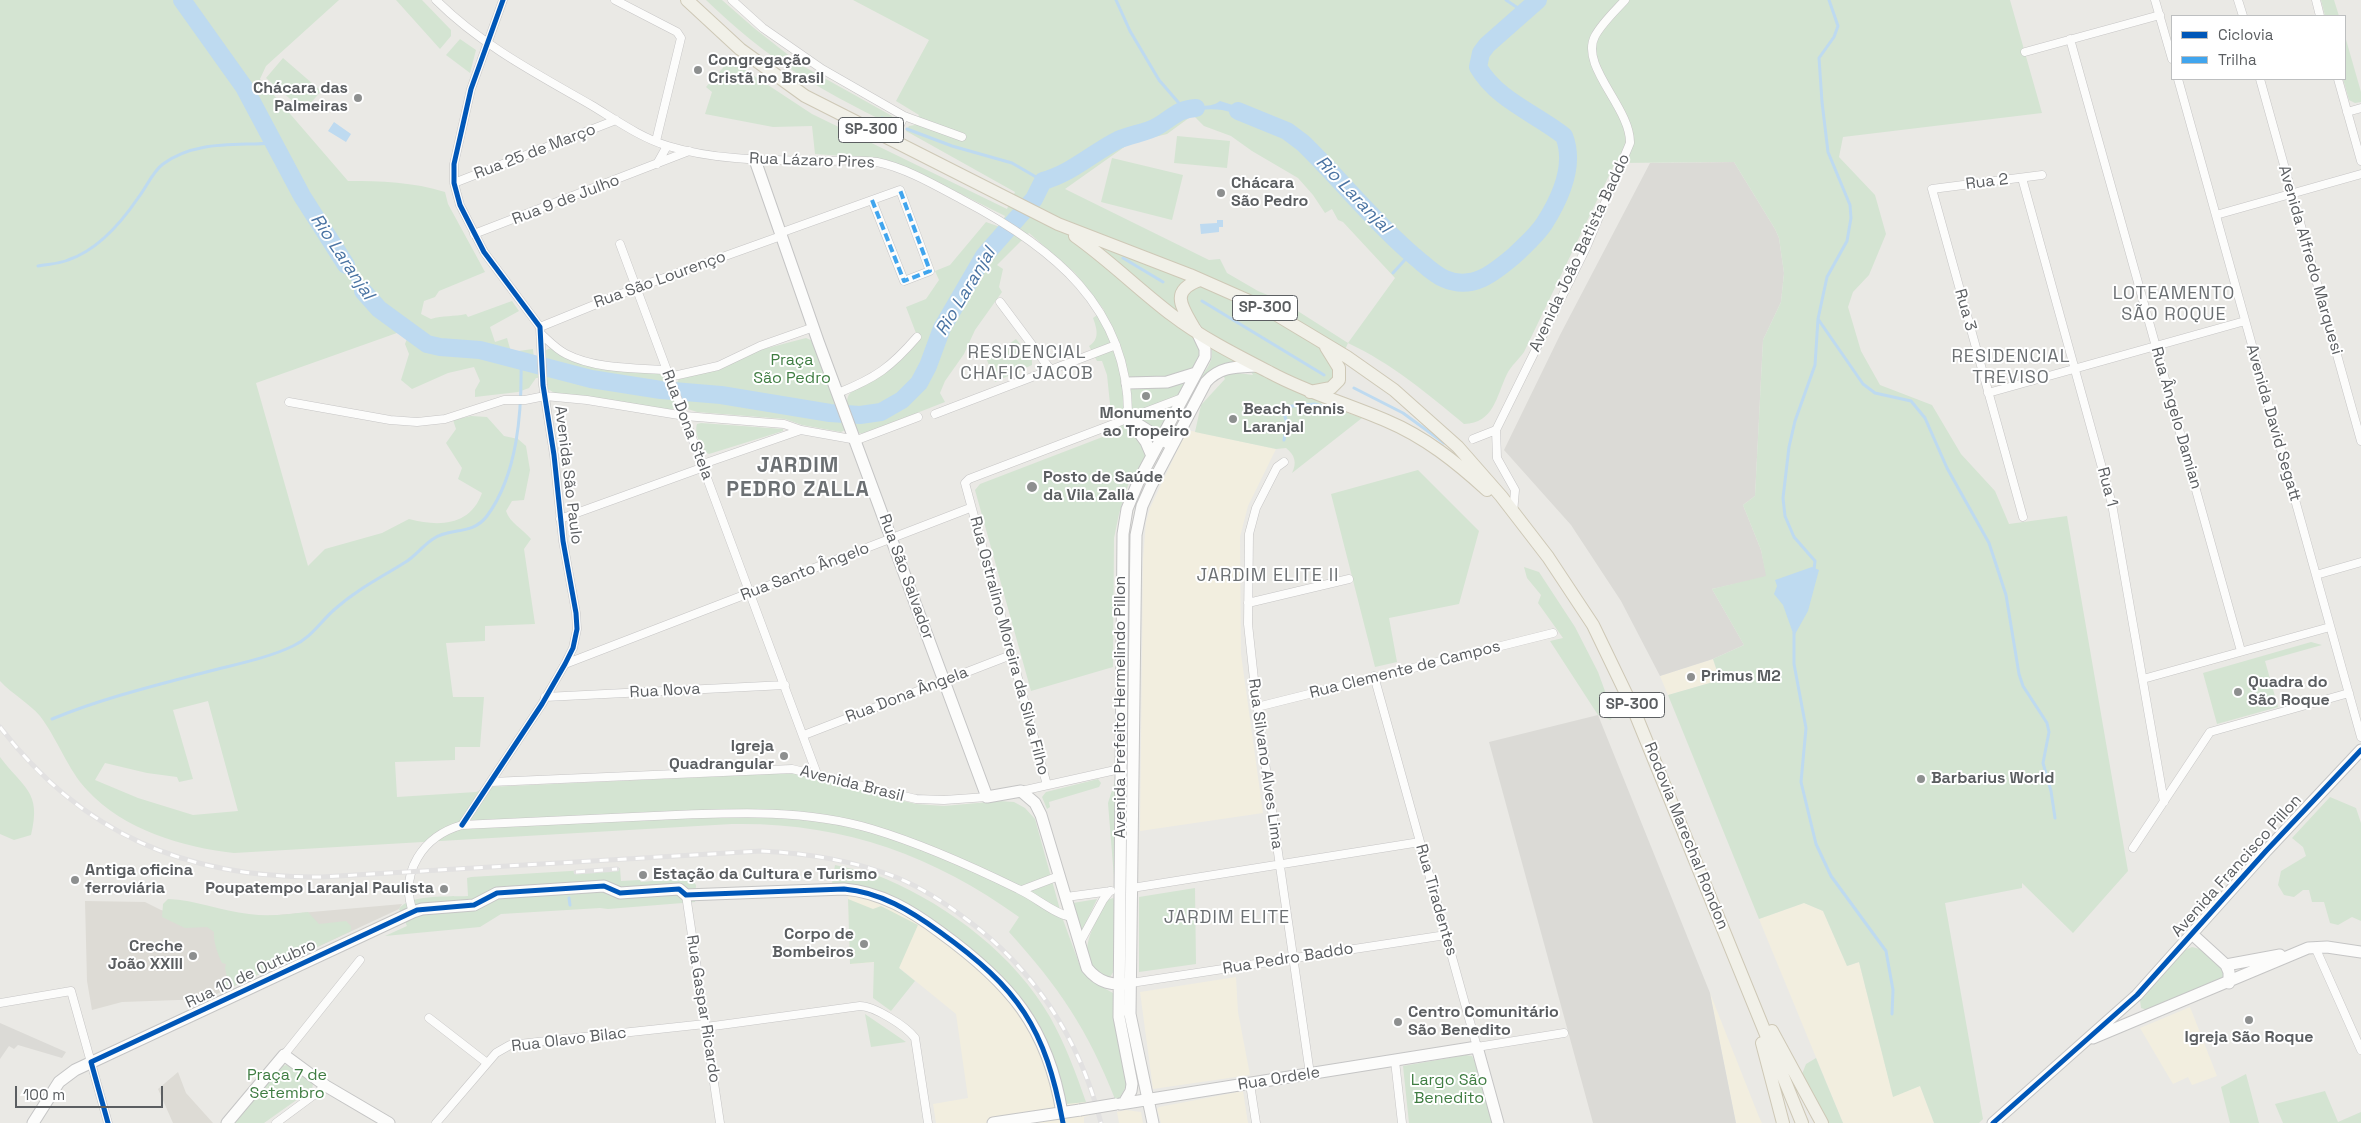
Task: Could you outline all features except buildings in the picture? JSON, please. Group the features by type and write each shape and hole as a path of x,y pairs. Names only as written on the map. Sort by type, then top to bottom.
{"main road":[{"name":"Rodovia Marechal Rondon","path":"687,0 720,32 773,74 805,96 1053,221 1267,309 1372,373 1429,419 1458,447 1513,513 1566,583 1610,659 1642,729 1802,1123"},
{"name":"Rodovia Marechal Rondon","path":"1053,221 1115,265 1172,315 1257,366 1310,392 1387,420 1422,439 1455,462 1513,513"},
{"path":"1196,330 1182,305 1180,296 1186,285 1200,280"},
{"path":"1310,392 1330,388 1339,380 1339,368 1324,344"},
{"path":"1746,986 1783,1123"},
{"path":"1746,986 1822,1123"}],"street":[{"name":"Rua Lázaro Pires","path":"436,0 486,43 656,142 690,151 755,160 878,163 924,180 1022,233 1058,262 1081,287 1106,320 1116,345 1127,383 1128,418"},
{"path":"503,0 486,43 464,117 454,164 454,183 460,205 474,234 489,259 540,330 567,354 587,361 669,377 718,366 760,346 814,327"},
{"path":"615,0 676,32 681,38 656,142"},
{"path":"732,0 763,28 794,52 904,116 962,137"},
{"name":"Avenida João Batista Baddo","path":"1513,513 1515,490 1496,458 1496,430 1586,248 1630,142 1628,126 1596,66 1592,48 1598,31 1625,0"},
{"path":"2155,0 2171,55"},
{"path":"2238,0 2243,15"},
{"path":"2316,0 2320,15"},
{"path":"2025,52 2160,15"},
{"name":"Rua Ângelo Damian","path":"2070,39 2241,651"},
{"name":"Avenida David Segatt","path":"2178,80 2361,737"},
{"name":"Avenida Alfredo Marquesi","path":"2260,80 2361,441"},
{"path":"2338,80 2361,161"},
{"path":"2347,112 2361,108"},
{"path":"893,141 904,116"},
{"name":"Rua 25 de Março","path":"454,183 616,120"},
{"path":"657,164 667,146"},
{"name":"Rua 9 de Julho","path":"474,234 690,151"},
{"name":"Rua São Salvador","path":"755,160 780,234 987,797"},
{"path":"2216,214 2361,174"},
{"name":"Rua 2","path":"1932,189 2042,176"},
{"name":"Rua 1","path":"2022,178 2112,504 2164,802"},
{"name":"Rua 3","path":"1932,189 2023,518"},
{"name":"Rua São Lourenço","path":"540,330 636,288 780,234 872,200 900,190 930,271 904,281 872,200"},
{"name":"Rua Dona Stela","path":"620,244 818,774"},
{"path":"1000,302 1050,369"},
{"path":"1988,392 2245,321"},
{"name":"Avenida São Paulo","path":"462,825 546,697 565,664 575,641 577,621 560,519 542,378 540,330"},
{"name":"Avenida Prefeito Hermelindo Pillon","path":"1125,984 1115,890 1120,817 1123,534 1127,509 1139,480 1182,398 1204,361 1205,353 1196,330"},
{"path":"840,398 886,369 917,336"},
{"path":"935,414 1116,345"},
{"name":"Avenida Prefeito Hermelindo Pillon","path":"1120,1104 1132,1091 1125,1022 1125,984 1132,888 1136,535 1142,506 1195,399 1211,376 1226,368 1257,366"},
{"path":"1127,383 1167,382 1196,373"},
{"path":"288,402 390,420 417,422 445,419 495,403 545,396 587,400 685,416 784,424 801,430 857,440 918,417"},
{"path":"970,508 964,486 969,479 1182,398"},
{"path":"1128,418 1171,446"},
{"path":"1128,418 1143,436 1152,456"},
{"path":"560,519 801,430"},
{"path":"1473,439 1496,430"},
{"name":"Rua Silvano Alves Lima","path":"1284,462 1276,467 1251,522 1248,545 1250,651 1256,706 1310,1074"},
{"name":"Rua Santo Ângelo","path":"565,664 970,508"},
{"name":"Rua Ostralino Moreira da Silva Filho","path":"970,508 1047,785"},
{"path":"1123,534 1136,535"},
{"path":"2316,574 2361,562"},
{"path":"1248,603 1349,579"},
{"path":"1121,608 1134,608"},
{"path":"2143,679 2330,627"},
{"name":"Rua Clemente de Campos","path":"1256,706 1553,633"},
{"name":"Rua Dona Ângela","path":"804,735 1011,655"},
{"name":"Rua Tiradentes","path":"1374,676 1498,1123"},
{"name":"Rua Nova","path":"546,697 785,686"},
{"path":"2133,848 2210,732 2348,693"},
{"path":"1120,735 1133,735"},
{"name":"Avenida Francisco Pillon","path":"1996,1122 2133,999 2266,851 2361,750"},
{"name":"Avenida Brasil","path":"491,782 792,769 909,798 936,801 987,797 1120,769"},
{"path":"1120,769 1133,769"},
{"path":"1020,791 1030,798 1039,810 1085,963 1093,974 1104,982 1125,984"},
{"path":"1062,1113 1054,1077 1044,1049 1012,994 996,976 962,948 910,911 877,896 844,889 686,895 679,889 620,892 604,886 498,893 474,905 417,910 408,898 407,885 412,866 436,838 450,829 462,825 744,812 804,816 854,824 881,832 921,846 1022,890 1062,915 1071,917"},
{"path":"1120,817 1132,818"},
{"path":"1132,888 1420,842"},
{"path":"1022,890 1059,876"},
{"path":"1066,897 1115,890"},
{"path":"1079,944 1103,900 1115,890"},
{"name":"Rua Gaspar Ricardo","path":"686,895 720,1123"},
{"name":"Rua 10 de Outubro","path":"33,1123 59,1082 91,1062 417,910"},
{"path":"2192,934 2226,965 2229,972 2229,983"},
{"name":"Rua Pedro Baddo","path":"1125,984 1446,936"},
{"path":"2226,965 2315,947 2361,952"},
{"path":"2315,947 2361,1050"},
{"path":"2084,1042 2229,983 2297,952"},
{"path":"227,1123 360,960"},
{"path":"0,1003 71,991 108,1123"},
{"path":"2133,999 2134,1011 2144,1018"},
{"name":"Rua Olavo Bilac","path":"436,1123 500,1050 515,1044 705,1026 860,1006 874,1008 914,1038 928,1123"},
{"path":"429,1018 487,1063"},
{"name":"Avenida Prefeito Hermelindo Pillon","path":"1125,1022 1153,1123"},
{"name":"Rua Ordele","path":"993,1123 1564,1033"},
{"path":"284,1055 326,1086 383,1121"},
{"path":"1395,1061 1402,1123"},
{"path":"1250,1084 1256,1123"},
{"path":"276,1123 326,1086"}],"shaded area":[{"path":"1734,162 1775,229 1779,238 1784,273 1781,302 1763,340 1755,496 1743,505 1761,550 1767,577 1712,589 1744,645 1713,659 1660,676 1621,601 1571,525 1504,450 1560,335 1650,163"},
{"path":"1187,430 1276,449 1248,506 1240,537 1241,654 1263,813 1140,831 1143,559 1146,522 1150,508"},
{"name":"Primus M2","path":"1713,659 1720,680 1668,695 1660,676"},
{"path":"1598,715 1710,993 1736,1123 1593,1123 1489,742"},
{"path":"848,884 862,887 964,943 998,972 1019,995 1032,1016 1056,1066 1067,1103 1086,1102 1089,1116 1084,1117 1084,1123 936,1123 933,1104 968,1098 956,1014 891,961 850,964"},
{"name":"Creche João XXIII","path":"85,901 145,902 161,910 210,921 402,904 399,909 206,999 122,1002 92,1010 87,981"},
{"path":"1804,903 1823,911 1847,966 1859,962 1893,1096 1920,1086 1934,1123 1843,1123 1759,919"},
{"path":"1236,977 1238,1012 1250,1075 1153,1089 1140,992"},
{"path":"1710,993 1759,1117 1762,1123 1736,1123"},
{"path":"2190,1007 2217,1076 2192,1085 2188,1077 2173,1084 2140,1028"},
{"path":"0,1023 66,1052 62,1058 18,1045 14,1049 9,1046 0,1059"},
{"path":"178,1072 186,1093 213,1123 173,1123 158,1089"},
{"path":"1243,1091 1248,1123 1161,1123 1157,1109 1159,1107"},
{"path":"1126,1110 1141,1112 1143,1123 1119,1123 1117,1112"}],"green space":[{"name":"Praça São Pedro","path":"0,0 339,0 266,66 260,79 348,181 409,184 445,192 448,204 485,272 439,291 435,297 424,301 421,314 431,319 466,314 468,317 512,301 519,311 490,327 495,342 507,338 511,352 533,349 534,360 544,360 544,351 551,348 562,356 660,373 667,383 676,384 679,379 716,370 760,350 806,338 813,341 847,404 848,396 851,392 889,370 919,341 906,307 926,299 939,280 935,271 950,265 986,222 1000,227 1005,216 921,174 870,158 815,154 812,126 773,127 705,114 712,92 706,87 730,60 812,114 1007,209 1015,192 906,131 909,126 915,125 919,115 896,101 929,40 853,0 2010,0 2042,113 1843,137 1839,157 1875,195 1886,234 1869,275 1853,292 1848,307 1861,351 1880,385 1932,405 1961,454 1995,491 2009,524 2067,516 2128,871 2073,933 2022,883 2022,888 1945,903 1983,1119 1979,1123 1934,1123 1920,1086 1893,1097 1859,962 1847,966 1823,911 1804,903 1759,919 1668,695 1720,680 1713,659 1744,645 1712,589 1766,576 1761,550 1743,505 1755,496 1763,340 1781,302 1784,273 1779,238 1775,229 1734,162 1615,163 1524,352 1509,371 1493,407 1488,414 1474,423 1464,424 1423,390 1379,360 1348,343 1321,404 1362,418 1292,473 1294,459 1286,448 1276,449 1195,432 1201,405 1225,379 1223,375 1238,373 1253,375 1245,362 1207,340 1132,483 1129,482 1119,514 1114,538 1113,667 1031,691 975,490 980,484 1113,433 1107,375 1102,361 1097,361 1089,346 1096,337 1093,318 1104,310 1075,273 1029,233 997,265 1003,269 999,287 1002,292 975,330 964,354 945,381 940,393 945,402 863,434 859,433 855,425 841,432 802,425 785,419 697,412 688,409 684,404 670,410 556,394 548,389 546,377 536,378 529,388 518,392 475,397 475,390 480,381 474,367 448,373 412,389 401,380 409,354 405,344 411,328 256,383 308,566 325,549 382,533 409,519 420,522 442,523 462,518 470,512 477,504 482,493 458,479 462,468 446,443 456,429 453,420 471,416 487,417 504,436 518,439 526,446 530,470 524,500 512,501 506,511 513,522 531,539 524,549 535,624 485,626 485,641 446,643 453,697 484,697 480,747 455,747 455,760 395,762 397,797 476,792 488,787 792,773 916,804 944,806 1000,801 1014,802 1025,808 1035,819 1062,917 1080,966 1093,982 1113,993 1115,1025 1127,1084 1120,1098 1115,1099 1105,1074 1071,1010 1043,972 1009,932 1019,917 953,876 918,859 883,846 847,836 810,829 772,825 732,824 234,853 214,850 174,841 155,834 118,816 102,804 80,782 40,716 0,681","holes":["1193,115 1204,126 1231,136 1252,151 1298,178 1325,213 1332,209 1338,220 1343,222 1395,278 1348,343 1282,301 1258,291 1227,273 1220,259 1209,260 1065,189 1130,143 1167,134","208,701 238,811 193,815 138,798 95,780 105,763 147,773 177,777 179,782 193,779 173,710"]},
{"path":"396,0 422,0 451,30 451,36 440,49"},
{"path":"706,0 722,0 801,65 892,116 894,121 892,125 865,112 793,71 750,39"},
{"path":"2321,0 2334,0 2339,15 2325,15"},
{"path":"460,39 476,50 470,73 446,55"},
{"path":"2346,40 2361,92 2361,102 2355,103 2349,100 2343,80 2346,80"},
{"path":"283,58 321,91 304,111 266,78"},
{"path":"1177,136 1230,141 1227,168 1174,163"},
{"path":"1112,158 1183,175 1172,220 1101,202"},
{"path":"1016,339 1032,359 1032,365 995,382 987,360"},
{"path":"1211,347 1244,364 1230,363 1216,367 1195,387 1210,363"},
{"path":"697,424 783,429 783,431 709,454 703,449 697,436 696,427"},
{"path":"1418,470 1479,531 1459,604 1389,618 1397,662 1375,667 1331,494"},
{"path":"1524,567 1539,572 1575,627 1598,672 1613,713 1611,720 1598,715 1550,641 1563,638 1538,603 1541,595 1527,578"},
{"path":"2311,642 2322,645 2265,661 2278,707 2217,724 2203,673"},
{"path":"0,757 28,791 34,809 31,835 14,840 0,834"},
{"path":"1098,779 1101,783 1099,787 1049,802 1050,807 1047,809 1042,797 1046,792"},
{"path":"1115,781 1115,876 1114,878 1108,803"},
{"path":"2330,797 2356,808 2361,823 2361,921 2352,917 2338,925 2330,923 2324,902 2312,902 2309,890 2303,890 2294,897 2284,895 2278,885 2281,871 2306,856 2303,847 2292,838"},
{"path":"835,865 874,874 910,890 957,919 1000,954 1036,995 1050,1017 1070,1059 1086,1102 1067,1104 1058,1074 1032,1016 1019,995 998,972 964,943 862,887 832,883"},
{"path":"620,868 621,881 640,880 641,882 652,881 652,879 690,878 696,885 695,902 608,909 501,914 480,927 385,936 407,926 399,909 404,904 431,897 468,896 467,878"},
{"path":"1195,888 1196,964 1139,972 1139,897"},
{"path":"1113,898 1115,901 1114,971 1110,977 1097,972 1090,964 1087,954 1088,943 1096,920 1107,900"},
{"path":"168,899 189,901 228,911 256,915 308,912 319,924 346,921 351,926 351,931 230,988 224,983 227,978 226,964 222,963 219,956 214,932 207,927 185,928 162,917 163,904"},
{"path":"848,899 873,909 881,906 918,925 899,968 915,981 891,1011 873,998 874,962 850,964"},
{"path":"1097,899 1083,929 1081,929 1073,903"},
{"path":"2192,947 2200,949 2223,969 2224,978 2147,1010 2141,1008 2140,1000 2185,950"},
{"path":"865,1014 906,1042 871,1047"},
{"name":"Largo São Benedito","path":"1466,1055 1472,1056 1475,1062 1492,1123 1409,1123 1403,1066"},
{"path":"1816,1058 1843,1123 1827,1123 1802,1074 1806,1064"},
{"name":"Praça 7 de Setembro","path":"287,1065 313,1084 312,1089 264,1123 233,1123 281,1066"},
{"path":"2246,1074 2259,1123 2230,1123 2221,1087"},
{"path":"2325,1091 2338,1122 2361,1112 2361,1123 2283,1123 2275,1104"}],"water":[{"path":"1220,101 1239,107 1260,119 1250,119 1216,109 1198,110 1174,115 1178,108 1211,105"},
{"path":"334,122 351,134 346,142 328,131"},
{"path":"1137,128 1145,136 1119,144 1080,165 1093,153"},
{"path":"1217,220 1223,220 1223,227 1219,227 1219,232 1201,234 1200,224 1217,223"},
{"path":"334,245 363,285 382,307 375,311 358,294"},
{"path":"1812,567 1819,570 1808,611 1794,636 1783,605 1774,594 1777,586 1775,580"}],"waterway":[{"name":"Rio Laranjal","path":"182,0 244,87 302,196 346,265"},
{"path":"1116,0 1130,31 1159,80 1184,109"},
{"path":"1506,0 1524,12"},
{"name":"Rio Laranjal","path":"1238,111 1287,131 1303,143 1399,243 1433,272 1455,282 1465,283 1483,278 1500,268 1538,232 1556,204 1567,170 1567,147 1564,136 1506,97 1495,88 1478,67 1481,53 1487,45 1538,0"},
{"path":"1814,570 1815,561 1794,537 1785,516 1783,498 1789,447 1795,421 1815,365 1818,319 1827,277 1847,241 1851,218 1850,205 1828,152 1822,102 1819,58 1834,37 1838,26 1829,0"},
{"name":"Rio Laranjal","path":"363,291 379,309 427,344 440,347 480,350 591,379 661,390 721,395 830,413 860,415 881,412 902,400 919,383 928,366 942,328 984,256 1034,199 1043,181 1073,168 1118,140 1158,126 1180,112 1196,108"},
{"path":"882,118 892,122"},
{"path":"907,129 952,146 1012,163 1043,181"},
{"path":"38,266 68,260 99,243 124,217 156,171 175,156 188,151 216,146 273,143"},
{"path":"1393,273 1411,253"},
{"path":"1123,258 1163,282"},
{"path":"1202,301 1324,375"},
{"path":"1818,319 1863,384 1875,393 1911,401 1925,418 1947,468 1989,543 2006,595 2019,674 2023,686 2047,723 2049,732 2043,763 2051,791 2055,818"},
{"path":"52,719 110,698 263,657 293,646 311,634 343,602 368,584 408,561 439,535 468,529 481,522 497,499 506,481 512,462 519,421 521,360"},
{"path":"1354,388 1403,413 1444,443"},
{"path":"1284,440 1287,423 1282,407 1314,404 1326,407"},
{"path":"1794,633 1794,664 1806,728 1801,782 1816,844 1831,876 1886,951 1893,990 1892,1014"},
{"path":"569,898 570,905"}],"railway":[{"path":"0,727 32,764 66,796 103,822 141,843 182,858 226,869 272,875 321,877 761,851 831,859 882,872 925,891 966,919 991,939 1034,984 1052,1009 1081,1063 1101,1123"},
{"path":"576,872 617,869"}],"marked path":[{"path":"872,200 904,281 930,271 900,190"}],"cycle path":[{"path":"462,825 542,704 573,648 577,629 576,613 563,541 554,455 543,385 540,327 484,252 460,205 454,183 454,164 471,89 503,0"},
{"path":"1993,1123 2137,995 2266,851 2361,750"},
{"path":"108,1123 91,1062 417,910 474,905 497,893 604,886 620,893 679,889 686,895 844,889 870,894 895,904 929,924 967,953 990,972 1009,992 1037,1035 1056,1090 1063,1123"}],"place":[{"name":"Congregação Cristã no Brasil","path":"698,70"},
{"name":"Chácara das Palmeiras","path":"358,98"},
{"name":"Chácara São Pedro","path":"1221,193"},
{"name":"Monumento ao Tropeiro","path":"1146,396"},
{"name":"Beach Tennis Laranjal","path":"1233,419"},
{"name":"Posto de Saúde da Vila Zalla","path":"1032,487"},
{"name":"Primus M2","path":"1691,677"},
{"name":"Quadra do São Roque","path":"2238,692"},
{"name":"Igreja Quadrangular","path":"784,756"},
{"name":"Barbarius World","path":"1921,779"},
{"name":"Estação da Cultura e Turismo","path":"643,875"},
{"name":"Antiga oficina ferroviária","path":"75,880"},
{"name":"Poupatempo Laranjal Paulista","path":"444,889"},
{"name":"Corpo de Bombeiros","path":"864,944"},
{"name":"Creche João XXIII","path":"193,956"},
{"name":"Igreja São Roque","path":"2249,1020"},
{"name":"Centro Comunitário São Benedito","path":"1398,1022"}],"district":[{"name":"LOTEAMENTO SÃO ROQUE","path":"2174,304"},
{"name":"RESIDENCIAL CHAFIC JACOB","path":"1027,363"},
{"name":"RESIDENCIAL TREVISO","path":"2011,367"},
{"name":"JARDIM PEDRO ZALLA","path":"798,478"},
{"name":"JARDIM ELITE II","path":"1268,576"},
{"name":"JARDIM ELITE","path":"1227,918"}]}
